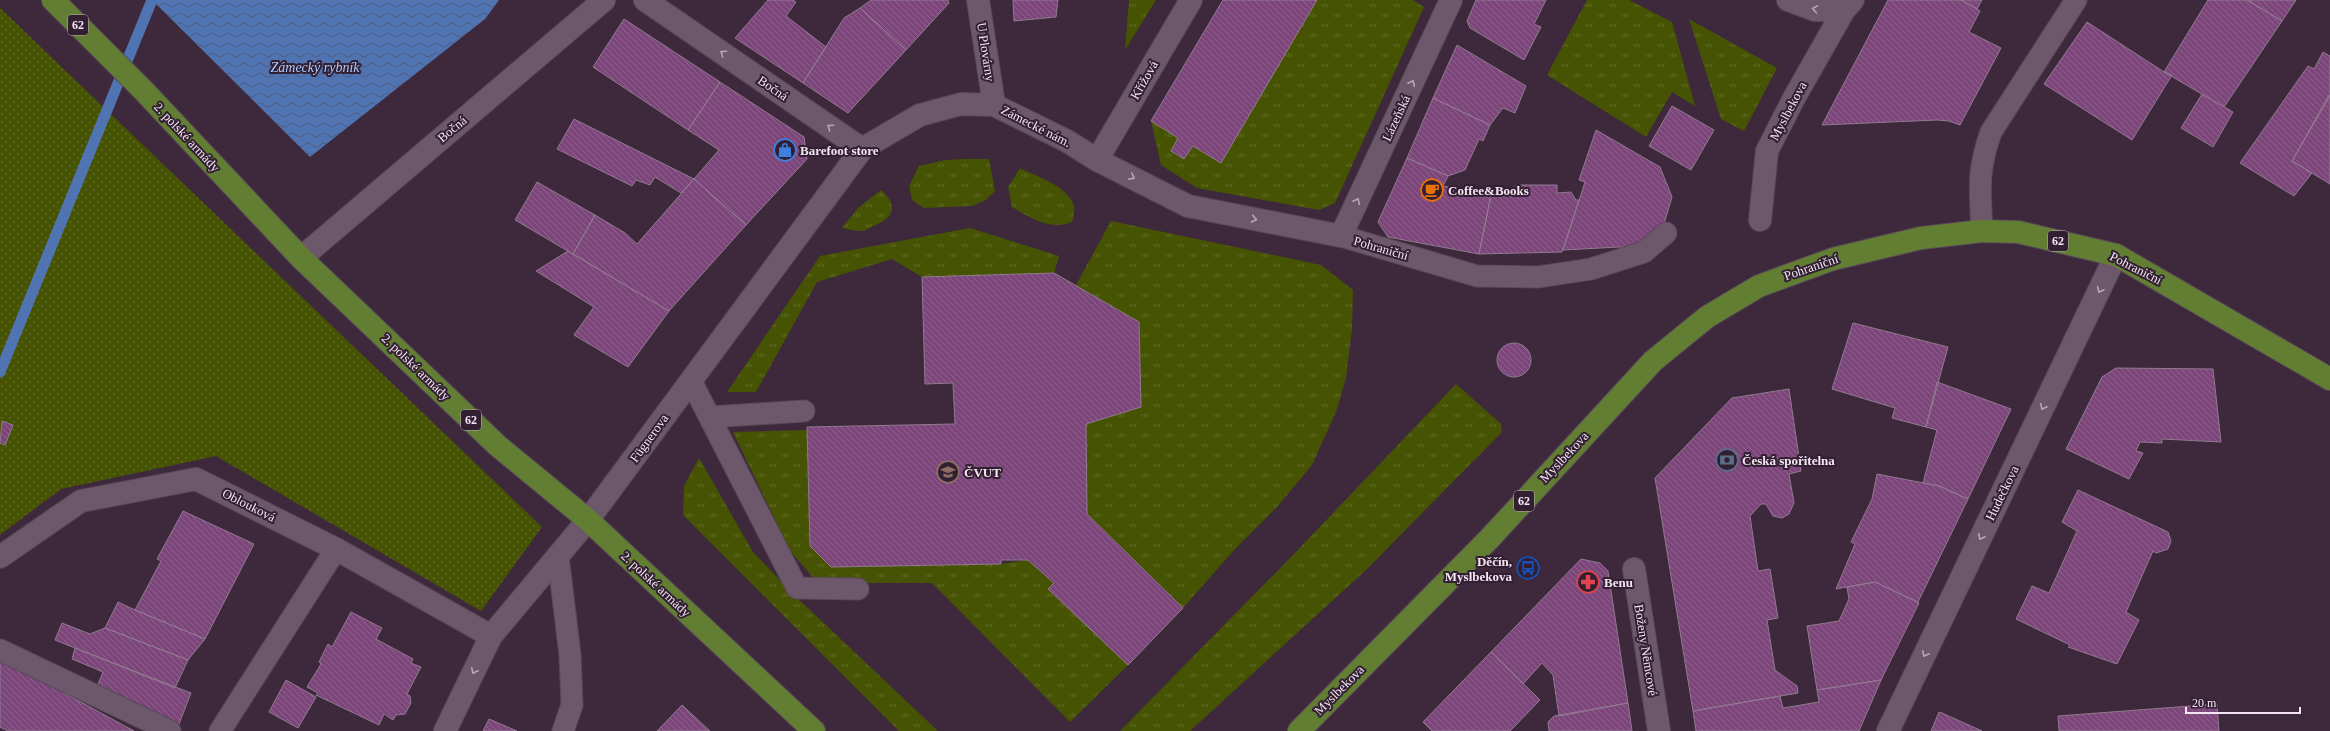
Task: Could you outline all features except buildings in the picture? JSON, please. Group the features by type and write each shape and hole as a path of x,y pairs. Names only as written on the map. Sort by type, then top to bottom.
{"main road":[{"name":"2. polské armády","path":"54,0 144,92 301,258 498,446 588,520 814,731"},
{"name":"Pohraniční","path":"1759,286 1833,259 1921,238 1982,231 2018,232 2116,255 2330,378"},
{"name":"Myslbekova","path":"1299,731 1490,538 1653,361 1707,316 1759,286"}],"street":[{"name":"Bočná","path":"301,258 604,0"},
{"name":"Bočná","path":"645,0 862,149"},
{"name":"U Plovárny","path":"978,0 994,105"},
{"name":"Křížová","path":"1097,160 1191,0"},
{"name":"Lázeňská","path":"1341,236 1451,0"},
{"name":"Myslbekova","path":"1788,0 1815,10 1849,5"},
{"name":"Myslbekova","path":"1760,220 1767,151 1794,98 1849,5"},
{"name":"Zámecké nám.","path":"862,149 920,115 962,104 994,105 1067,141 1097,160"},
{"name":"Fügnerova","path":"445,731 491,636 588,520 862,149"},
{"name":"Pohraniční","path":"1097,160 1188,206 1341,236"},
{"name":"Hudečkova","path":"1888,731 2116,255"},
{"name":"Oblouková","path":"0,557 80,501 196,479 336,549 491,636"},
{"name":"Boženy Němcové","path":"1634,569 1659,731"}],"lane":[{"path":"1982,231 1979,177 1982,156 1991,132 2076,0"},
{"name":"Pohraniční","path":"1341,236 1477,276 1538,277 1591,269 1644,252 1666,234"},
{"path":"691,381 797,588 858,589"},
{"path":"710,417 804,411"},
{"path":"220,731 336,549"},
{"path":"558,556 570,655 572,705 564,731"},
{"path":"0,650 170,731"}],"green space":[{"path":"1129,0 1156,0 1125,50"},
{"path":"1317,0 1413,0 1424,7 1335,203 1319,210 1197,188 1161,165 1151,121 1178,138 1171,151 1184,158"},
{"path":"1587,0 1629,0 1672,22 1695,106 1672,92 1646,137 1547,75"},
{"path":"0,8 542,527 481,611 216,456 61,489 0,535"},
{"path":"1689,19 1777,68 1744,131 1721,119"},
{"path":"989,159 995,191 986,200 972,206 924,208 912,200 909,186 919,166 945,160"},
{"path":"1020,168 1052,183 1066,193 1074,206 1072,222 1056,225 1040,222 1012,207 1008,187"},
{"path":"881,190 887,196 892,206 892,211 886,219 863,231 842,228 858,208"},
{"path":"1111,221 1321,265 1353,290 1352,328 1346,378 1336,412 1312,465 1277,507 1235,549 1183,608 1087,514 1086,424 1141,407 1139,322 1077,287 1076,285"},
{"path":"970,228 1059,256 1054,273 922,277 892,259 817,282 756,392 727,392 820,256"},
{"path":"1456,384 1501,424 1502,432 1366,570 1190,731 1120,731 1293,555"},
{"path":"807,430 810,546 831,567 1001,564 1028,560 1054,583 1049,589 1128,665 1070,722 932,583 818,583 790,551 733,432"},
{"path":"699,458 753,552 793,594 938,731 899,731 683,515 684,486"}],"water":[{"name":"Zámecký rybník","path":"152,0 499,0 485,19 310,157"}],"waterway":[{"path":"0,372 152,0"}],"place":[{"name":"Barefoot store","path":"785,150"},
{"name":"Coffee&Books","path":"1432,190"},
{"name":"Česká spořitelna","path":"1727,460"},
{"name":"ČVUT","path":"948,472"},
{"name":"Děčín, Myslbekova","path":"1528,568"},
{"name":"Benu","path":"1588,582"}]}
